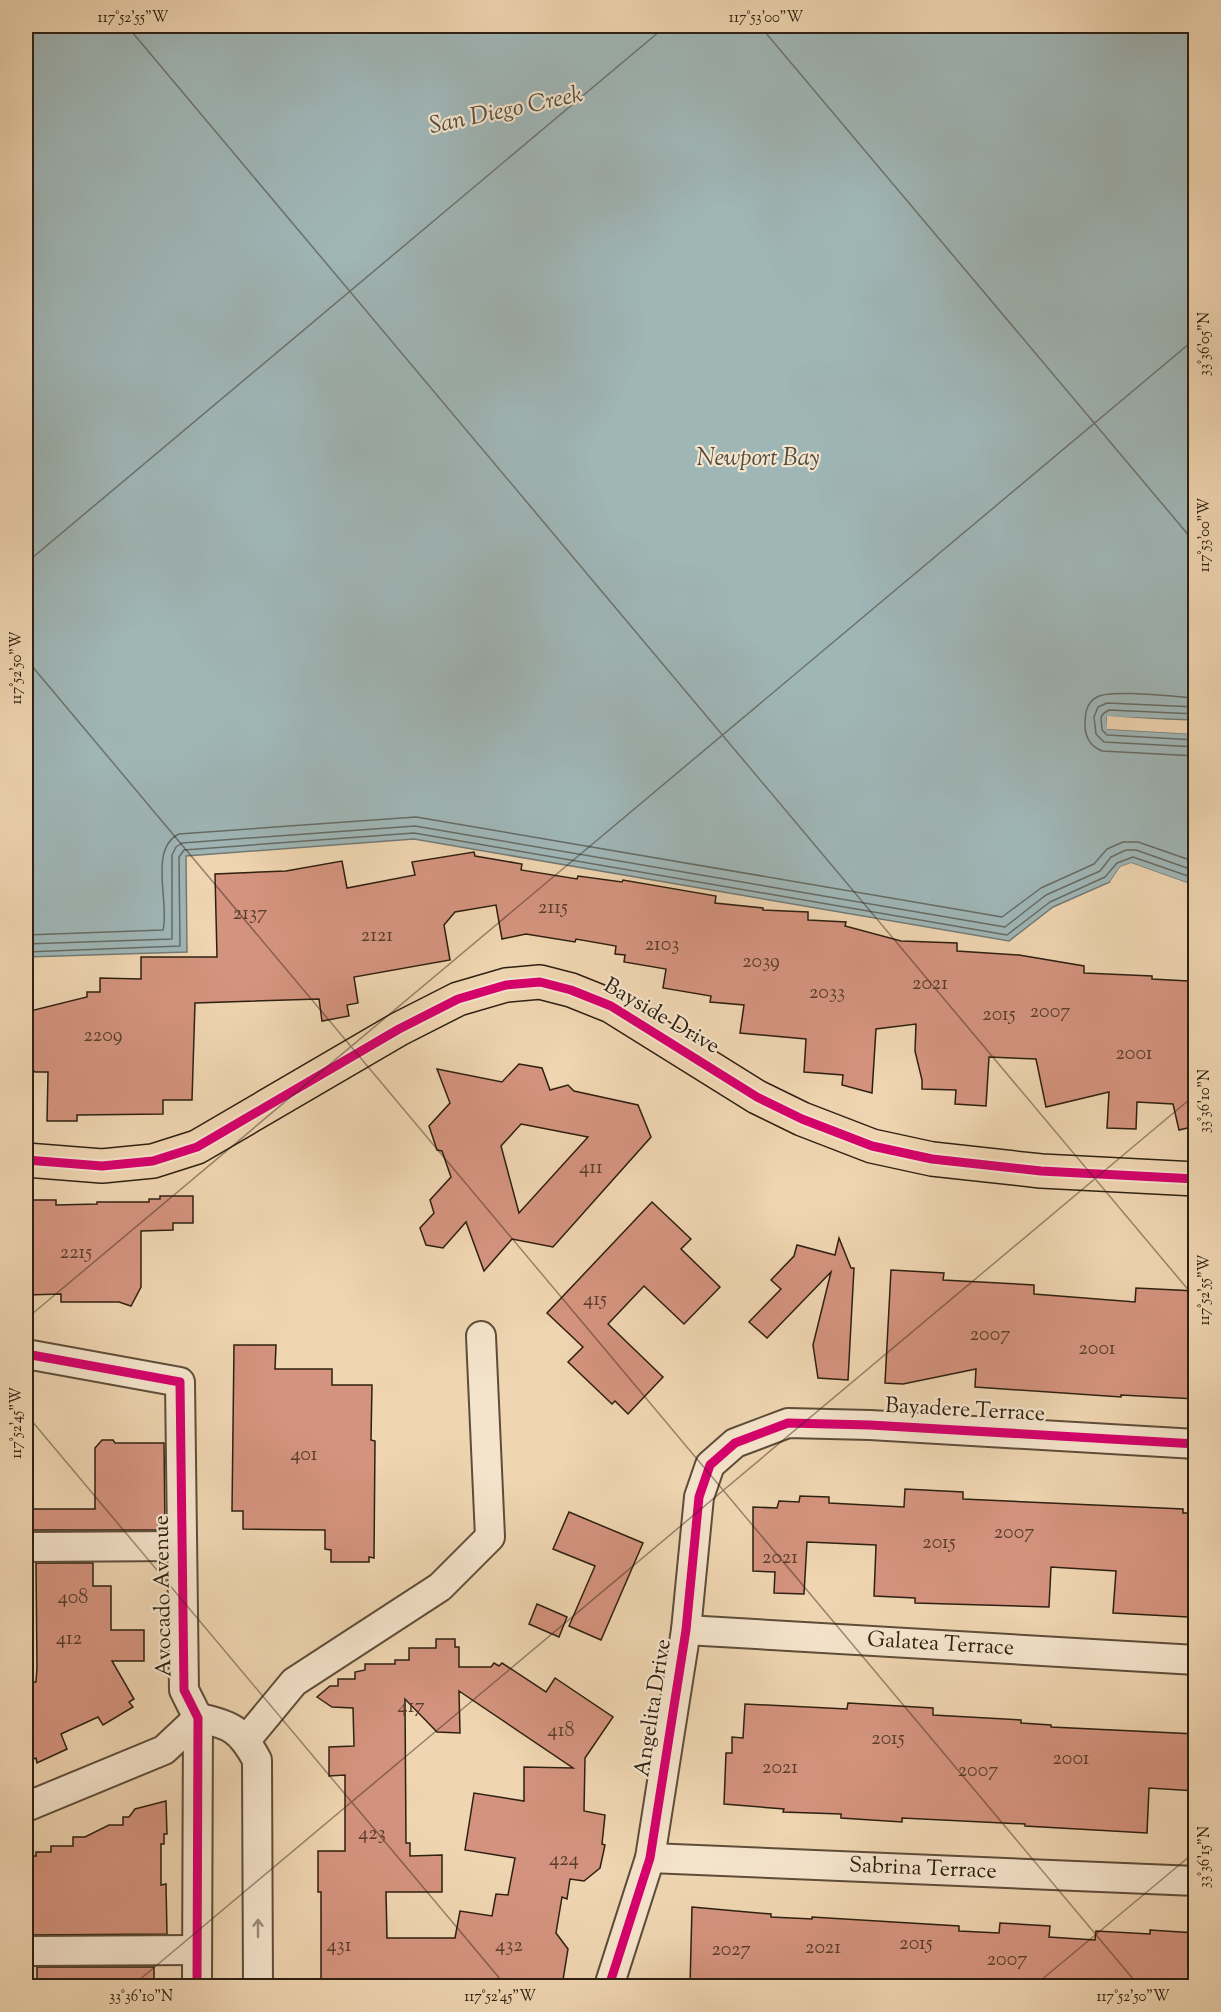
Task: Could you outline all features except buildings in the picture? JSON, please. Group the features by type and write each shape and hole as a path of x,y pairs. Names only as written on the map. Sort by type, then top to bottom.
{"main road":[{"name":"Bayside Drive","path":"26,1160 102,1166 153,1161 197,1147 399,1029 458,999 506,985 540,982 571,990 611,1006 757,1097 802,1119 872,1146 932,1159 1041,1171 1196,1179"}],"street":[{"path":"246,1740 294,1682 440,1587 490,1537 481,1336"},
{"name":"Avocado Avenue","path":"26,1354 180,1382 184,1690 198,1718 197,1986"},
{"name":"Bayadere Terrace","path":"735,1443 788,1423 870,1425 1196,1444"},
{"name":"Angelita Drive","path":"609,1986 651,1858 686,1630 699,1497 710,1465 735,1443"},
{"path":"26,1547 182,1546"},
{"name":"Galatea Terrace","path":"686,1630 1196,1660"},
{"path":"26,1807 164,1750 198,1718 222,1722 246,1740 257,1760 258,1986"},
{"name":"Sabrina Terrace","path":"651,1858 1196,1881"},
{"path":"26,1951 198,1950"}],"water":[{"name":"Newport Bay","path":"26,26 1195,26 1195,720 1107,717 1108,729 1195,734 1195,879 1190,884 1131,863 1120,867 1110,882 1053,907 1009,941 414,839 186,856 187,952 26,957"}],"pier":[{"path":"1107,716 1195,722 1110,719 1110,726 1196,731 1195,734 1107,729"},
{"path":"1131,863 1193,885 1189,887 1131,866 1122,870 1112,883 1110,882 1120,867"}],"cycle path":[{"path":"26,1160 102,1166 153,1161 197,1147 399,1029 458,999 506,985 540,982 571,990 611,1006 757,1097 802,1119 872,1146 932,1159 1041,1171 1196,1179"},
{"path":"26,1354 180,1382 184,1690 198,1718 197,1986"},
{"path":"609,1986 650,1858 686,1630 699,1497 710,1465 735,1443 788,1423 870,1425 1196,1444"}],"water label":[{"name":"San Diego Creek","path":"506,111"}]}
